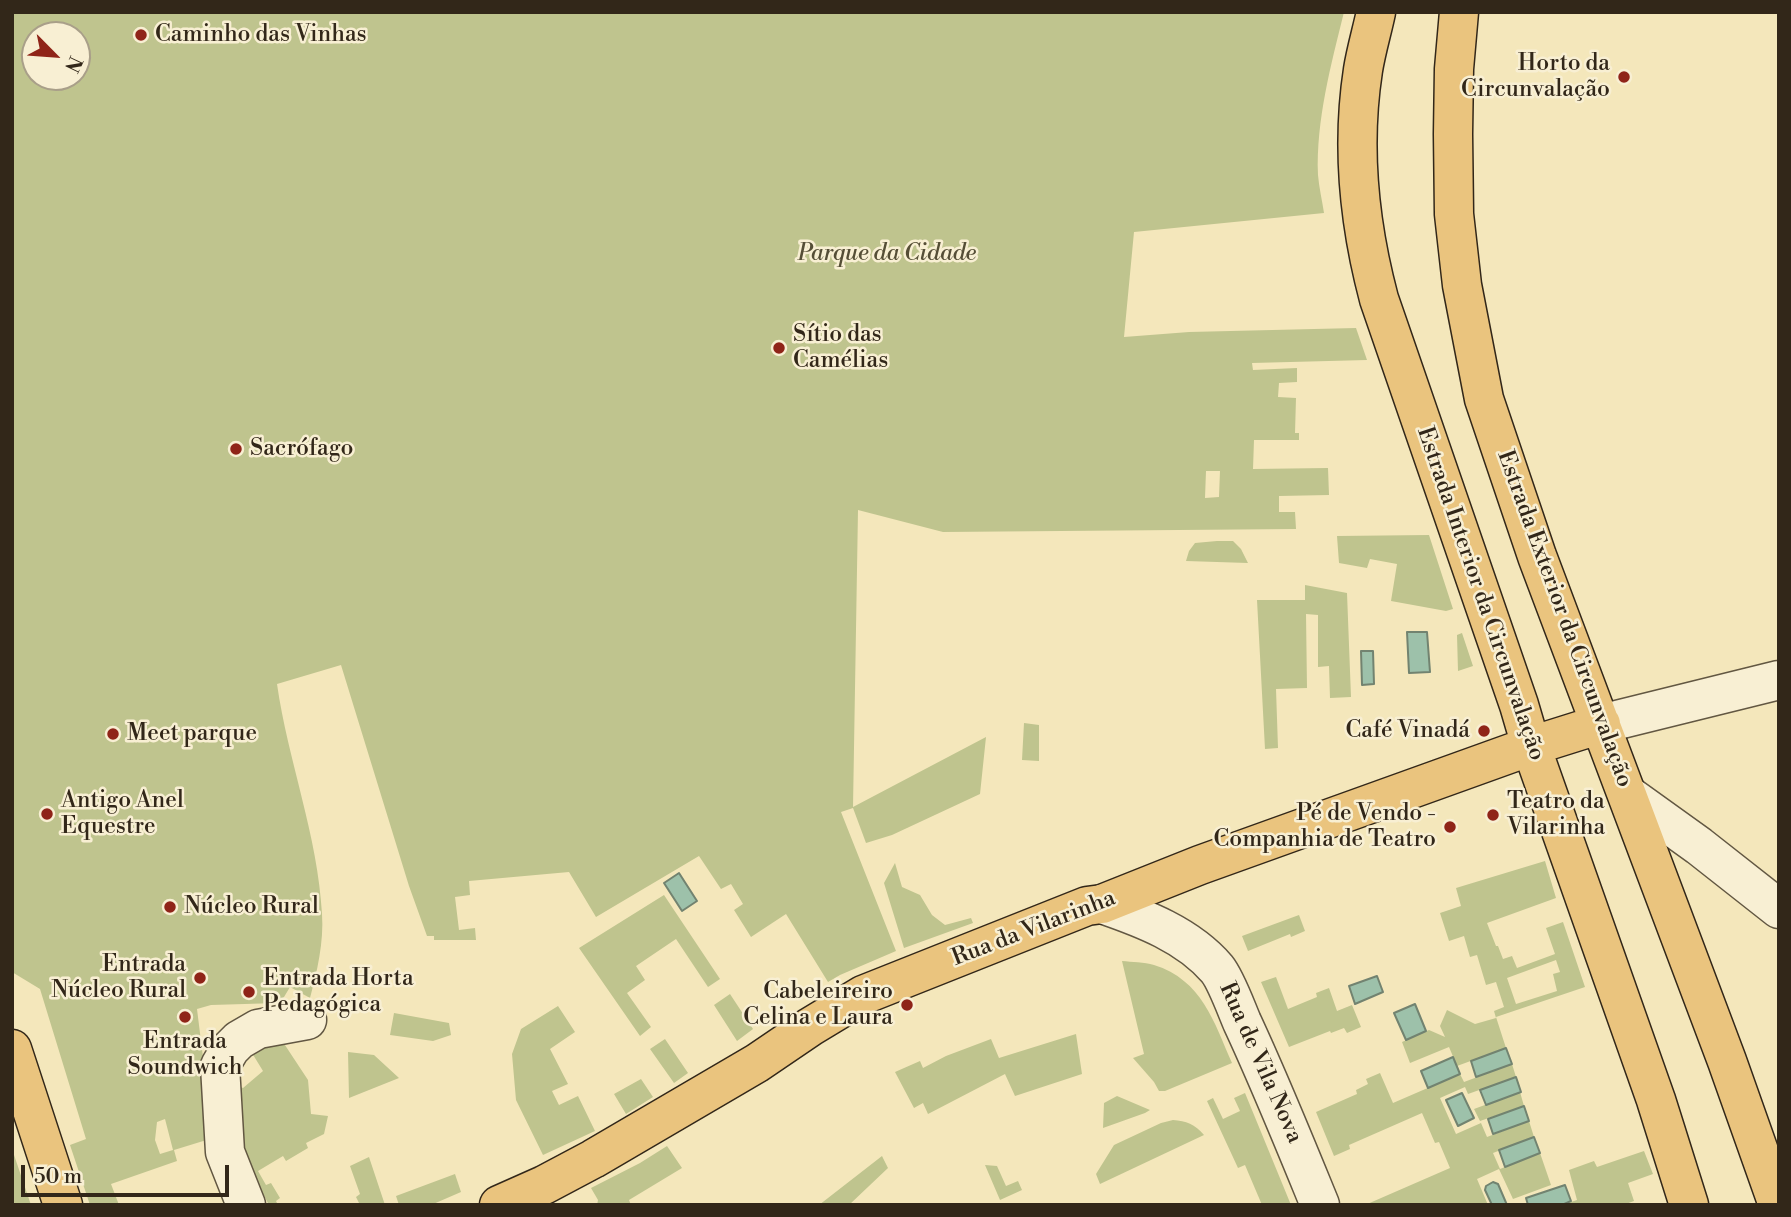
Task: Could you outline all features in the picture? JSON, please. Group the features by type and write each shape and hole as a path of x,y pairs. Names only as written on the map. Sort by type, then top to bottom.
{"main road":[{"name":"Estrada Interior da Circunvalação","path":"1376,12 1363,69 1356,166 1360,213 1370,265 1379,299 1531,746 1656,1100 1689,1205"},
{"name":"Estrada Exterior da Circunvalação","path":"1459,12 1453,108 1454,214 1462,285 1485,399 1537,556 1727,1061 1778,1205"},
{"name":"Rua da Vilarinha","path":"499,1205 544,1185 593,1158 757,1063 863,995 1087,906 1102,904 1200,865 1531,746 1601,724"},
{"path":"12,1049 63,1205"}],"street":[{"path":"1601,724 1779,680"},
{"path":"1628,795 1779,909"},
{"name":"Rua de Vila Nova","path":"1102,904 1155,924 1177,936 1219,970 1263,1066 1321,1205"},
{"path":"246,1205 225,1152 220,1066 230,1049 258,1029 307,1020"}],"green space":[{"name":"Parque da Cidade","path":"12,12 1344,12 1325,93 1319,134 1318,175 1324,213 1134,232 1124,337 1189,332 1356,328 1367,360 1252,363 1253,370 1297,368 1297,382 1279,383 1278,397 1296,398 1295,433 1299,433 1299,440 1254,440 1253,469 1328,468 1329,495 1279,496 1279,512 1295,512 1296,529 943,532 858,510 853,807 986,737 980,794 892,835 866,843 853,808 841,812 896,951 828,982 786,914 751,937 734,910 743,904 731,884 721,889 699,856 596,917 569,872 469,881 470,895 455,897 459,930 475,928 476,940 434,940 434,936 427,936 409,886 341,665 277,684 319,885 322,935 310,998 290,987 278,1003 211,1005 197,1009 213,1138 174,1150 177,1161 111,1184 119,1205 90,1205 70,1145 86,1139 40,989 12,972","holes":["1206,471 1220,471 1219,497 1205,498","165,1119 173,1150 160,1154 155,1140 157,1122"]},
{"path":"1429,535 1453,609 1446,611 1391,601 1397,564 1370,559 1367,568 1339,563 1337,536"},
{"path":"1233,541 1241,549 1248,563 1186,561 1195,543"},
{"path":"1305,585 1347,593 1351,697 1330,698 1329,666 1318,667 1318,615 1306,614 1307,688 1276,689 1278,748 1265,749 1257,600 1305,600"},
{"path":"1462,633 1473,666 1458,671 1457,635"},
{"path":"1024,723 1039,725 1039,761 1022,760"},
{"path":"1545,861 1556,898 1487,923 1503,959 1512,956 1517,968 1555,954 1546,928 1563,922 1585,987 1496,1017 1506,1048 1457,1066 1449,1047 1410,1063 1402,1042 1429,1030 1445,1037 1440,1026 1447,1010 1475,1024 1496,1018 1494,1011 1504,1007 1496,982 1486,985 1477,955 1470,957 1464,936 1449,941 1440,913 1461,906 1456,888","holes":["1556,960 1560,972 1553,974 1557,991 1516,1004 1507,978"]},
{"path":"895,863 902,887 920,895 932,915 945,925 971,918 973,923 904,948 884,883"},
{"path":"664,895 720,979 708,987 676,939 636,966 645,980 627,993 651,1027 640,1036 579,948"},
{"path":"1299,915 1305,931 1291,937 1290,934 1248,951 1242,936"},
{"path":"1122,961 1154,965 1184,981 1204,1004 1232,1063 1165,1091 1159,1091 1133,1058 1144,1054"},
{"path":"1276,977 1288,1009 1317,997 1316,993 1329,988 1337,1011 1352,1005 1361,1027 1347,1033 1344,1028 1331,1033 1330,1031 1289,1047 1261,982"},
{"path":"730,994 753,1029 737,1041 714,1005"},
{"path":"558,1006 575,1032 550,1049 568,1084 552,1091 559,1105 578,1096 595,1131 543,1155 516,1100 512,1054 521,1029"},
{"path":"394,1013 449,1023 451,1035 433,1041 390,1035"},
{"path":"1076,1034 1082,1074 1015,1096 1005,1074 928,1114 923,1103 914,1108 895,1072 920,1061 923,1068 991,1039 999,1058"},
{"path":"279,1036 308,1080 311,1114 328,1116 324,1134 306,1143 308,1148 286,1161 283,1156 258,1171 266,1185 271,1183 280,1198 276,1201 278,1205 269,1205 237,1146 229,1082 243,1088 263,1071 252,1053"},
{"path":"665,1039 688,1073 674,1083 650,1049"},
{"path":"348,1052 374,1055 399,1078 349,1098"},
{"path":"1512,1064 1516,1077 1468,1094 1465,1087 1440,1098 1456,1134 1481,1123 1487,1137 1529,1121 1534,1137 1493,1153 1500,1169 1540,1153 1551,1185 1513,1199 1499,1169 1477,1179 1488,1205 1365,1205 1450,1168 1439,1142 1435,1143 1422,1113 1349,1145 1350,1149 1334,1156 1316,1112 1357,1094 1356,1090 1368,1084 1366,1079 1380,1073 1393,1103 1460,1074 1464,1082"},
{"path":"641,1079 653,1097 626,1114 614,1094"},
{"path":"1520,1092 1524,1106 1480,1121 1474,1109"},
{"path":"1245,1093 1291,1205 1262,1205 1245,1165 1238,1168 1207,1101 1213,1098 1223,1119 1240,1111 1234,1098"},
{"path":"1117,1096 1150,1110 1103,1128 1104,1103"},
{"path":"1173,1120 1190,1124 1204,1135 1100,1184 1096,1174 1114,1145"},
{"path":"667,1146 682,1168 629,1200 631,1205 597,1205 598,1200 591,1188"},
{"path":"12,1149 31,1205 12,1205"},
{"path":"1644,1151 1653,1174 1628,1183 1634,1201 1623,1205 1562,1205 1577,1200 1569,1170 1594,1161 1597,1167"},
{"path":"882,1156 888,1168 849,1205 819,1205"},
{"path":"369,1157 385,1205 360,1205 356,1197 360,1194 350,1166"},
{"path":"985,1165 997,1166 1006,1186 1018,1181 1022,1190 1000,1200"},
{"path":"455,1174 461,1192 431,1205 399,1205 396,1196"}],"shaded area":[{"path":"1407,632 1427,632 1430,672 1409,673"},
{"path":"1361,651 1373,651 1374,684 1362,685"},
{"path":"679,873 697,901 682,911 664,883"},
{"path":"1377,976 1383,992 1355,1004 1349,986"},
{"path":"1415,1004 1426,1031 1406,1040 1394,1013"},
{"path":"1506,1048 1512,1064 1476,1077 1471,1061"},
{"path":"1453,1057 1460,1074 1428,1088 1421,1071"},
{"path":"1516,1077 1521,1092 1486,1105 1480,1090"},
{"path":"1462,1093 1474,1118 1458,1126 1446,1100"},
{"path":"1524,1106 1529,1121 1493,1134 1488,1119"},
{"path":"1534,1137 1540,1153 1505,1167 1499,1150"},
{"path":"1493,1182 1498,1184 1507,1205 1492,1205 1485,1190 1486,1186"},
{"path":"1565,1185 1571,1201 1562,1205 1528,1205 1526,1198"}],"place":[{"name":"Caminho das Vinhas","path":"141,35"},
{"name":"Horto da Circunvalação","path":"1624,77"},
{"name":"Sítio das Camélias","path":"779,348"},
{"name":"Sacrófago","path":"236,449"},
{"name":"Café Vinadá","path":"1484,731"},
{"name":"Meet parque","path":"113,734"},
{"name":"Antigo Anel Equestre","path":"47,814"},
{"name":"Teatro da Vilarinha","path":"1493,815"},
{"name":"Pé de Vendo - Companhia de Teatro","path":"1450,827"},
{"name":"Núcleo Rural","path":"170,907"},
{"name":"Entrada Núcleo Rural","path":"200,978"},
{"name":"Entrada Horta Pedagógica","path":"249,992"},
{"name":"Cabeleireiro Celina e Laura","path":"907,1005"},
{"name":"Entrada Soundwich","path":"185,1017"}]}
